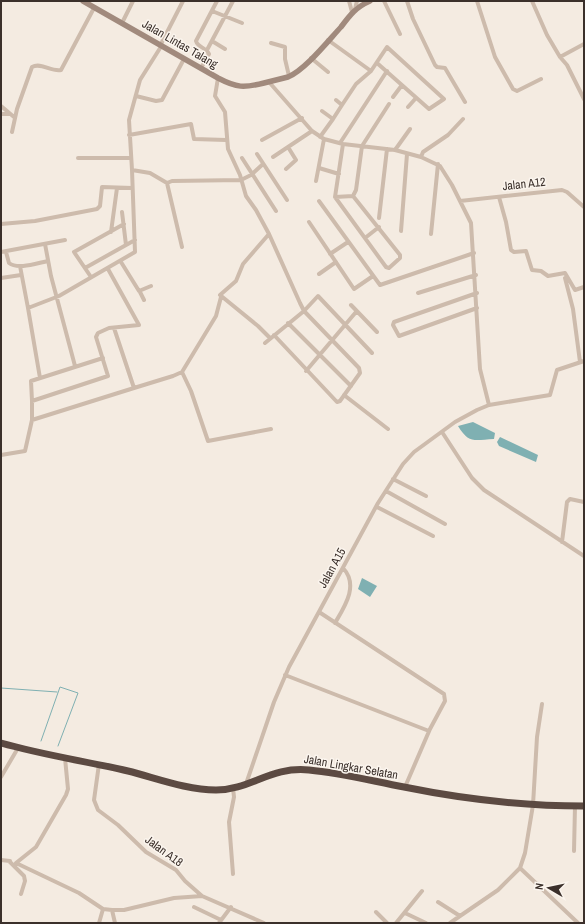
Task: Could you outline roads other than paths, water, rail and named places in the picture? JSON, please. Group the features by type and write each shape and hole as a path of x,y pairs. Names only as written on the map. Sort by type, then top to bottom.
{"highway":[{"name":"Jalan Lingkar Selatan","path":"1,743 18,748 99,764 203,789 224,790 234,788 268,775 295,769 346,775 405,788 533,805 584,806"}],"street":[{"name":"Jalan Lintas Talang","path":"84,1 218,78 238,87 269,82 289,76 300,70 354,11 370,1"},
{"path":"122,23 133,1"},
{"path":"28,308 56,296 108,269 135,252 129,120 143,74 161,44 183,1"},
{"path":"201,68 209,55 207,50 198,45 196,41 217,1"},
{"path":"207,50 233,1"},
{"path":"349,1 354,11"},
{"path":"354,11 357,1"},
{"path":"384,1 400,34"},
{"path":"407,1 435,65 437,67 445,68 465,102"},
{"path":"477,1 495,57 513,89 517,91 541,78"},
{"path":"532,1 547,35 560,57 568,65 584,99"},
{"path":"12,132 14,116 32,67 37,65 56,71 61,70 94,8"},
{"path":"212,11 242,23"},
{"path":"328,40 371,71"},
{"path":"212,41 225,49"},
{"path":"272,43 285,47 285,59 289,76"},
{"path":"560,57 584,44"},
{"path":"316,181 322,138 356,84 371,71 388,46 444,99 429,109 377,63"},
{"path":"136,96 156,101 162,100 184,58"},
{"path":"311,58 328,72"},
{"path":"353,196 400,255 400,258 389,268 386,267 334,197 339,174 342,144 387,71"},
{"path":"218,78 215,96 225,112 227,119 226,140 232,160 240,175 240,180 246,196 256,210 269,234 304,311 360,370 340,401 337,402 272,337 221,298"},
{"path":"269,82 312,131 322,138 342,144 395,150 421,157 438,164 471,223 476,274 480,369 489,405"},
{"path":"393,97 402,85"},
{"path":"408,107 416,98"},
{"path":"336,100 342,105"},
{"path":"353,196 356,190 362,146 389,104"},
{"path":"1,106 14,116"},
{"path":"322,112 333,119"},
{"path":"1,114 10,114"},
{"path":"262,140 302,118"},
{"path":"421,157 424,152 448,135 463,119"},
{"path":"129,134 191,124 196,139 226,140"},
{"path":"395,150 410,129"},
{"path":"273,157 312,131"},
{"path":"286,169 296,160 288,147"},
{"path":"379,218 388,149"},
{"path":"257,154 287,200"},
{"path":"401,231 407,154"},
{"path":"78,158 131,158"},
{"path":"242,158 251,175 276,212"},
{"path":"167,183 172,181 240,180 251,175 263,164"},
{"path":"431,234 438,164"},
{"path":"319,168 339,174"},
{"path":"132,170 150,173 167,183 182,247"},
{"path":"1,224 35,221 97,209 100,206 102,187 132,188"},
{"path":"111,232 116,188"},
{"name":"Jalan A12","path":"460,202 562,190 567,192 584,206"},
{"path":"334,197 353,196"},
{"path":"499,197 506,222 511,250 514,252 526,251 532,270 541,271 548,276 565,273 575,290 584,287"},
{"path":"319,202 380,285 474,253"},
{"path":"122,212 126,245"},
{"path":"309,222 354,289 373,276"},
{"path":"91,277 74,252 124,224"},
{"path":"365,238 379,228"},
{"path":"32,420 182,372 216,316 221,294 236,281 245,262 269,234"},
{"path":"1,252 65,240"},
{"path":"85,268 135,240"},
{"path":"330,254 348,242"},
{"path":"45,244 56,296 75,366"},
{"path":"6,252 11,264 20,266 48,261"},
{"path":"121,262 144,300"},
{"path":"319,274 336,262"},
{"path":"20,266 40,378"},
{"path":"32,401 107,377 109,373 103,358 97,335 114,328 138,326 139,324 108,269"},
{"path":"418,293 476,274"},
{"path":"1,278 21,275"},
{"path":"567,277 565,278 573,309 582,362"},
{"path":"140,292 151,286"},
{"path":"477,293 394,322 393,325 399,336 477,308"},
{"path":"265,343 304,311 319,296 372,353"},
{"path":"351,305 356,312 377,332"},
{"path":"306,371 344,324 356,312"},
{"path":"288,323 351,386"},
{"path":"114,328 134,388"},
{"path":"1,455 26,451 32,420 30,382 103,358"},
{"name":"Jalan A15","path":"246,784 285,675 318,612 392,479 414,452 455,422 489,405 550,395 557,370 582,362"},
{"path":"182,372 191,391 208,441 271,429"},
{"path":"344,395 388,429"},
{"path":"442,432 478,484 584,556"},
{"path":"392,479 426,496"},
{"path":"386,490 445,524"},
{"path":"562,542 567,502 570,499 584,502"},
{"path":"376,506 433,536"},
{"path":"335,623 346,604 350,589 350,580 343,568"},
{"path":"318,612 444,694 445,701 429,731 405,788"},
{"path":"285,675 429,731"},
{"path":"450,923 498,890 520,868 533,805 537,737 542,704"},
{"path":"1,778 18,748"},
{"path":"16,863 36,847 66,795 68,789 65,758"},
{"name":"Jalan A18","path":"99,764 94,800 98,810 118,825 146,852 176,870 185,881 202,896 231,907 264,923"},
{"path":"233,874 229,822 234,797 234,788"},
{"path":"574,851 575,806"},
{"path":"1,860 16,863 79,893 104,909 124,910 174,898 202,896"},
{"path":"9,861 24,876 25,881 21,894"},
{"path":"520,868 578,923"},
{"path":"396,923 422,891"},
{"path":"438,902 460,916"},
{"path":"194,907 220,921 231,907"},
{"path":"99,923 104,909"},
{"path":"112,910 115,923"},
{"path":"376,912 387,923"},
{"path":"405,913 426,923"}],"water":[{"path":"473,422 495,433 494,439 473,440 465,436 458,426"},
{"path":"500,437 538,455 536,462 499,446 497,442"},
{"path":"362,578 377,586 370,597 358,589"}],"waterway":[{"path":"41,741 60,687 78,693 58,746"},
{"path":"1,688 57,692"}]}
